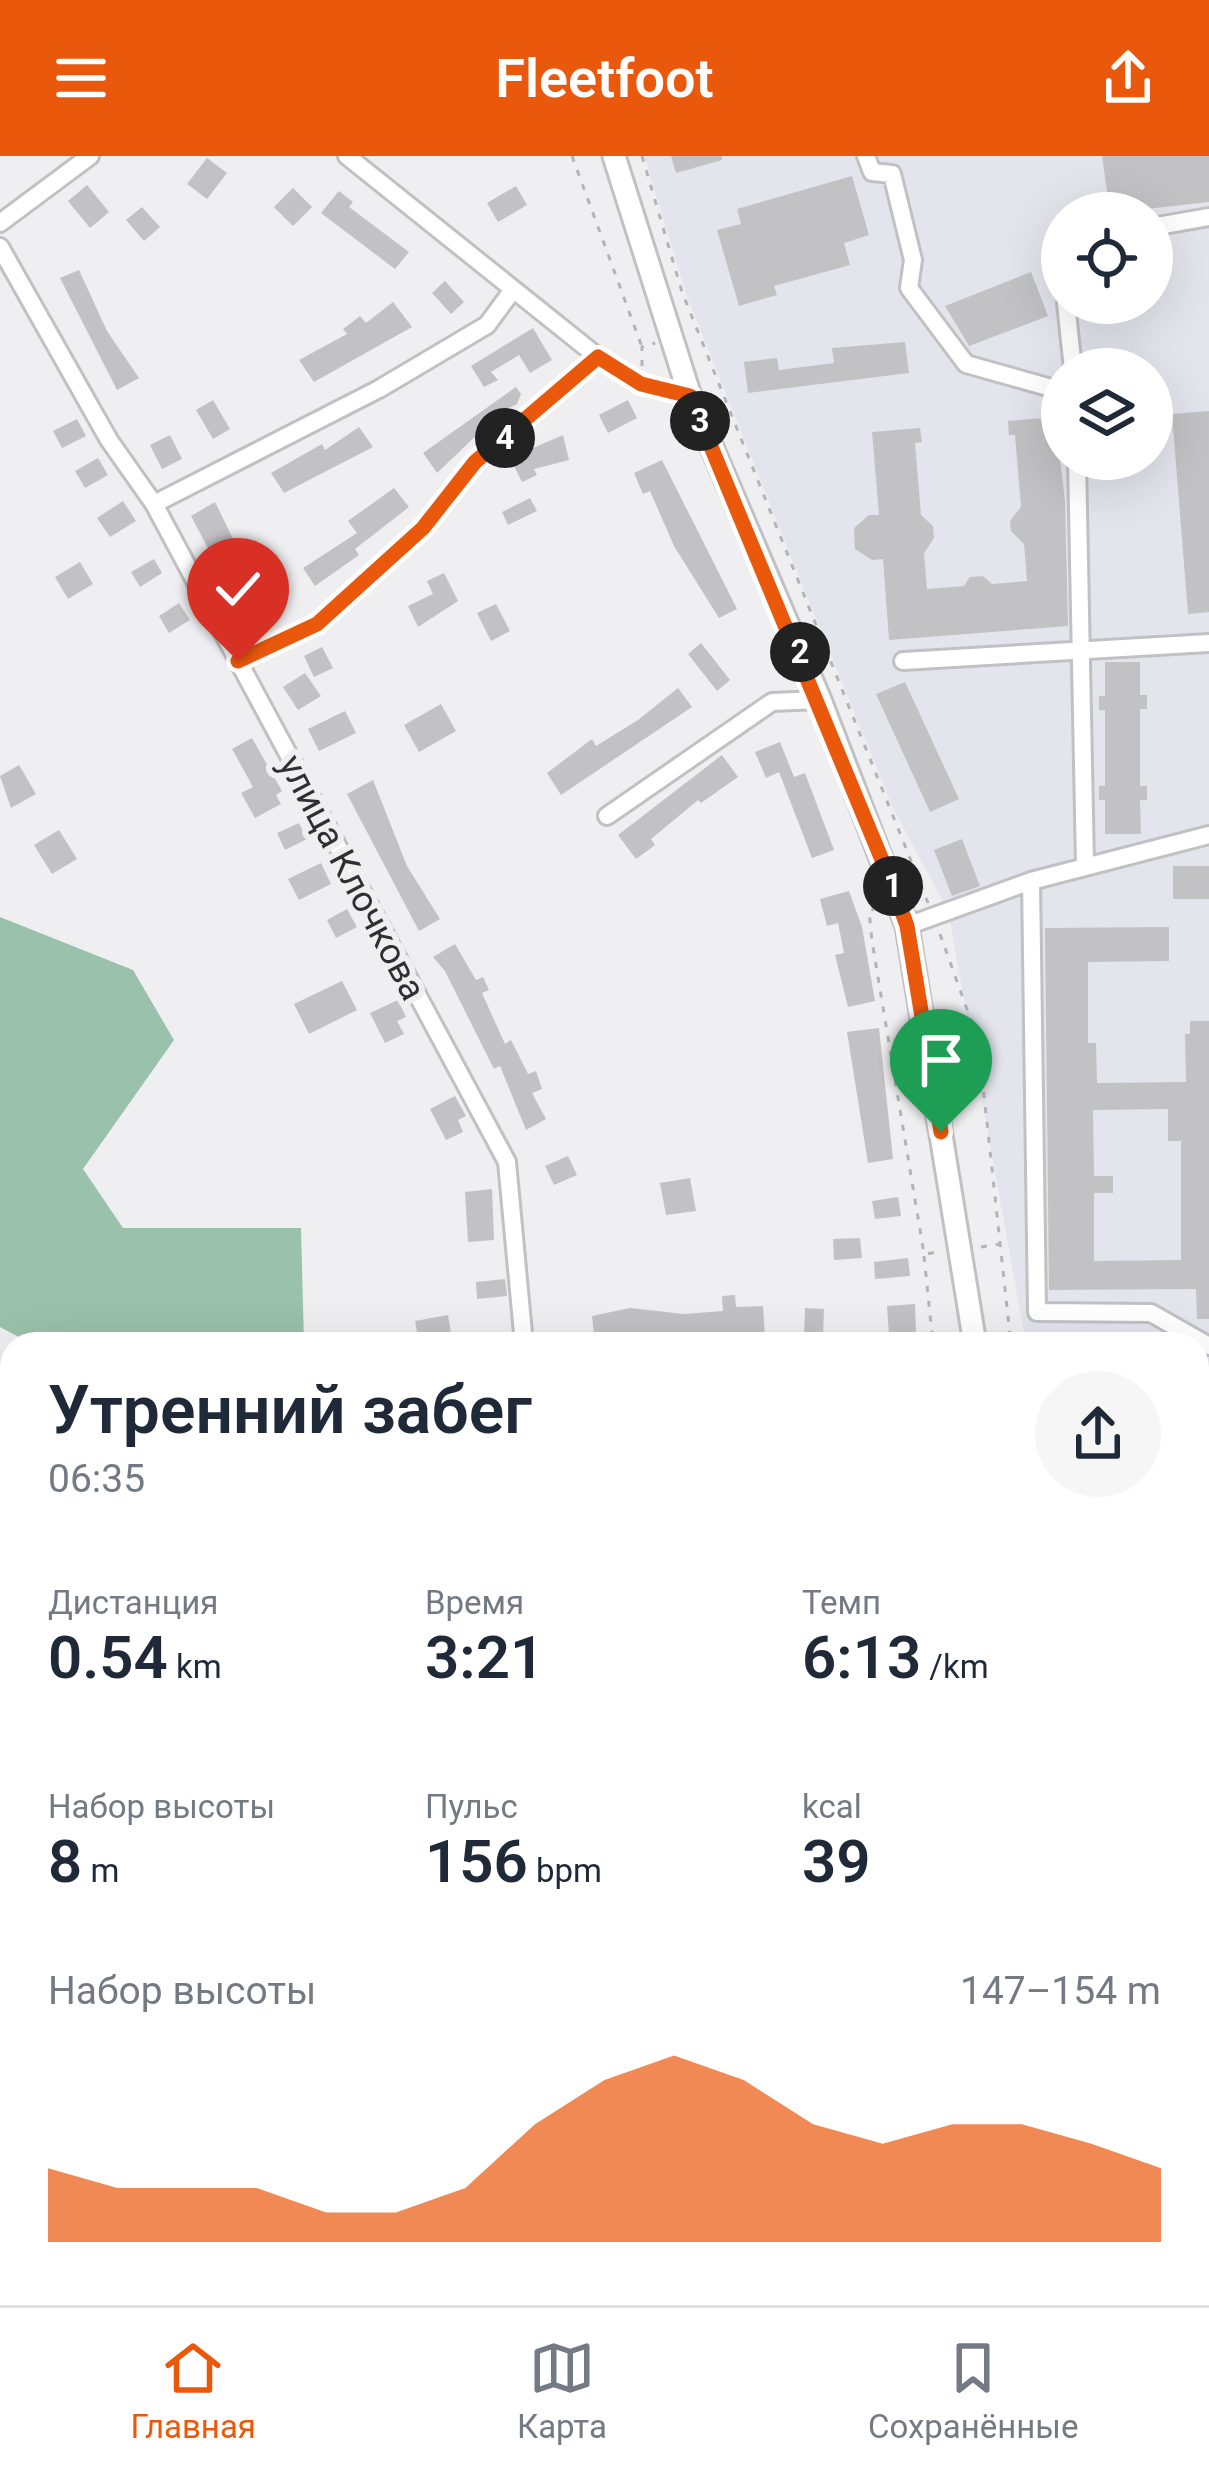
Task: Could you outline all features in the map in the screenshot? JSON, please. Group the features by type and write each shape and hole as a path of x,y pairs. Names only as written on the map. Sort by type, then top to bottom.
{"main road":[{"path":"614,156 690,396 820,700 907,926 973,1332"}],"street":[{"path":"0,223 90,156"},
{"path":"347,156 598,357 641,384 690,396"},
{"path":"866,156 872,172 892,174 913,260 909,288 966,364 1041,385"},
{"path":"1173,223 1209,218"},
{"name":"улица Клочкова","path":"0,247 109,440 154,504 507,1162 523,1332"},
{"path":"154,504 379,389 487,325 512,291"},
{"path":"238,661 317,624 423,528 475,462 598,357"},
{"path":"1078,480 1085,865"},
{"path":"903,661 1209,643"},
{"path":"607,816 772,702 820,700"},
{"path":"907,926 1031,880 1209,835"},
{"path":"1031,880 1037,1312 1151,1312 1185,1332"}],"path":[{"path":"572,156 642,347"},
{"path":"642,156 682,292 933,915 978,1040 1010,1332"},
{"path":"868,911 924,1254 931,1332"},
{"path":"924,1254 1000,1244"}],"shaded area":[{"path":"644,156 1209,156 1209,1332 1024,1332 948,911 893,808 687,296"}],"green space":[{"path":"0,917 133,970 174,1040 83,1169 123,1228 301,1228 304,1332 9,1332 0,1327"}],"building":[{"path":"671,156 722,156 722,160 676,173"},
{"path":"1102,156 1209,156 1209,202 1173,206 1173,192 1107,192"},
{"path":"207,158 227,173 207,199 187,184"},
{"path":"852,176 869,235 844,243 850,265 774,286 777,295 739,306 717,230 741,224 737,209"},
{"path":"87,185 109,212 90,228 68,201"},
{"path":"516,186 527,205 498,222 487,203"},
{"path":"293,188 312,207 293,226 274,207"},
{"path":"339,191 353,202 349,207 409,252 395,269 321,213"},
{"path":"142,207 160,227 144,241 126,220"},
{"path":"79,270 107,331 139,378 117,390 60,278"},
{"path":"1031,272 1041,298 1041,319 969,346 945,306"},
{"path":"445,281 464,302 451,314 432,293"},
{"path":"393,302 412,327 314,382 299,360 347,334 343,329 360,316 366,323"},
{"path":"533,328 552,360 530,373 519,355 491,372 498,380 484,387 471,366"},
{"path":"905,342 909,373 748,393 744,362 777,358 779,370 834,363 832,348"},
{"path":"516,387 521,394 517,404 501,412 437,473 423,453"},
{"path":"213,400 230,429 213,439 196,410"},
{"path":"628,400 637,418 608,433 599,415"},
{"path":"1209,411 1209,612 1188,614 1173,414"},
{"path":"1041,418 1041,480 1062,480 1068,626 889,640 883,559 872,560 855,549 854,528 869,515 879,515 872,432 920,428 922,442 915,443 921,515 933,526 934,538 924,553 927,589 964,586 970,577 983,576 992,584 1027,581 1024,544 1011,531 1010,521 1021,507 1015,435 1009,435 1008,421"},
{"path":"77,419 86,436 62,448 53,431"},
{"path":"359,427 373,447 284,493 271,473 322,444 325,450"},
{"path":"170,435 182,459 162,469 150,445"},
{"path":"563,435 569,460 534,469 537,475 522,482 510,458"},
{"path":"98,458 108,475 85,488 75,471"},
{"path":"662,460 737,609 719,618 674,546 650,491 643,494 634,473"},
{"path":"394,488 409,507 355,549 359,555 315,586 303,568 357,533 348,521"},
{"path":"530,498 537,511 508,525 502,512"},
{"path":"123,501 136,521 110,537 97,518"},
{"path":"215,502 244,561 221,573 191,516"},
{"path":"154,559 162,573 140,587 131,572"},
{"path":"80,562 93,584 68,599 55,577"},
{"path":"444,573 458,601 418,627 408,606 433,594 427,581"},
{"path":"260,602 270,622 250,632 240,612"},
{"path":"179,603 190,620 169,633 159,616"},
{"path":"496,604 510,631 491,641 477,613"},
{"path":"701,643 730,680 717,691 688,654"},
{"path":"322,647 333,668 314,677 304,656"},
{"path":"1105,662 1140,662 1140,695 1147,695 1147,709 1140,709 1140,786 1147,786 1147,800 1140,800 1141,834 1105,834 1105,800 1099,800 1099,786 1105,786 1105,710 1099,710 1099,696 1105,696"},
{"path":"305,673 321,696 298,710 283,687"},
{"path":"905,682 959,799 930,812 876,694"},
{"path":"678,688 692,707 561,795 547,773 592,739 596,746 638,720"},
{"path":"441,704 456,731 419,752 404,725"},
{"path":"345,711 356,733 319,751 308,729"},
{"path":"252,738 282,791 276,795 281,804 255,818 241,793 253,787 232,749"},
{"path":"780,742 794,777 805,773 834,850 812,858 779,772 766,778 755,752"},
{"path":"722,755 738,777 701,803 698,800 651,839 655,845 636,859 618,835"},
{"path":"19,765 36,794 11,808 0,776"},
{"path":"373,780 407,866 440,919 419,931 347,794"},
{"path":"299,823 307,839 285,850 277,833"},
{"path":"59,830 77,859 52,874 34,845"},
{"path":"962,839 980,886 952,896 934,850"},
{"path":"321,863 331,884 299,900 288,879"},
{"path":"1173,866 1209,866 1209,899 1173,899"},
{"path":"849,891 862,927 875,1001 848,1007 835,955 844,953 838,923 827,926 820,899"},
{"path":"347,909 357,927 336,938 327,920"},
{"path":"1169,927 1169,961 1088,962 1088,1043 1096,1043 1097,1083 1186,1082 1185,1034 1190,1034 1190,1021 1209,1021 1209,1319 1197,1319 1196,1289 1049,1290 1045,928","holes":["1168,1109 1168,1141 1181,1141 1181,1260 1094,1261 1094,1193 1113,1193 1113,1176 1094,1176 1093,1110"]},
{"path":"455,944 476,980 483,977 489,990 482,993 505,1044 511,1040 528,1074 536,1071 542,1089 532,1093 546,1119 526,1130 500,1066 494,1069 445,971 433,957"},
{"path":"342,981 357,1010 309,1034 294,1004"},
{"path":"398,1000 406,1017 397,1021 404,1034 385,1043 370,1013"},
{"path":"879,1028 893,1159 868,1163 847,1032"},
{"path":"455,1096 466,1116 458,1120 463,1132 446,1140 430,1109"},
{"path":"568,1156 577,1175 554,1185 545,1166"},
{"path":"690,1178 696,1211 666,1215 660,1183"},
{"path":"492,1189 494,1240 468,1242 465,1192"},
{"path":"898,1197 901,1216 875,1219 872,1201"},
{"path":"860,1238 862,1258 834,1260 833,1239"},
{"path":"908,1258 910,1276 875,1279 874,1262"},
{"path":"505,1279 507,1296 477,1299 476,1282"},
{"path":"735,1295 736,1307 763,1306 765,1332 594,1332 592,1316 630,1308 684,1314 723,1311 722,1296"},
{"path":"915,1304 916,1332 889,1332 887,1306"},
{"path":"805,1308 824,1309 823,1332 804,1332"},
{"path":"448,1315 451,1332 417,1332 415,1321"}],"route":[{"path":"238,661 317,624 423,528 475,462 577,381 598,357 641,384 690,396 820,700 907,926 941,1132"}]}
